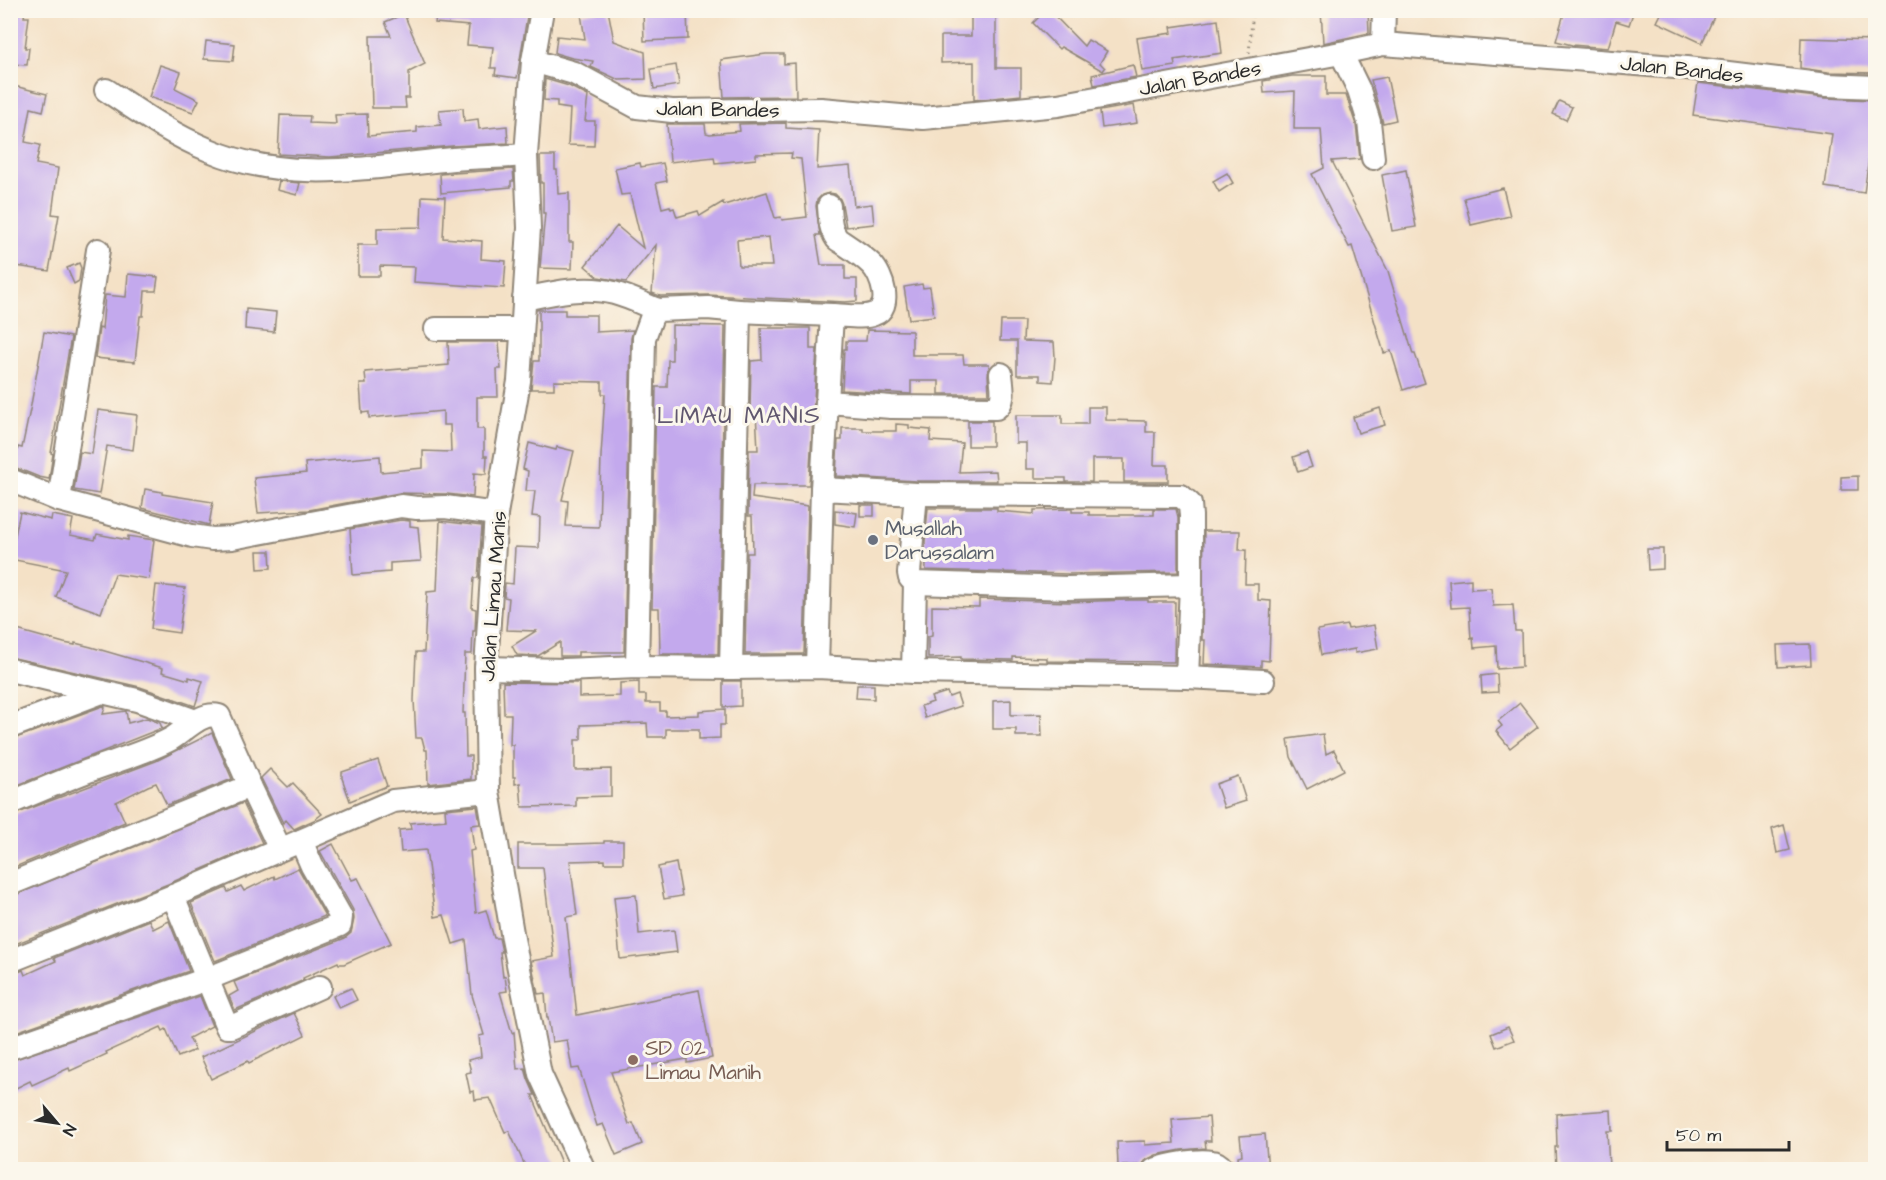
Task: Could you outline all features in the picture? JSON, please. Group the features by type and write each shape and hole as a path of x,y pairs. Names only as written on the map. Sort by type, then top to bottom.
{"street":[{"name":"Jalan Limau Manis","path":"542,10 533,61 526,155 529,228 519,381 496,514 486,668 488,791 513,939 540,1074 584,1170"},
{"path":"1383,44 1384,10"},
{"name":"Jalan Bandes","path":"533,61 574,73 637,107 672,111 821,109 923,118 1058,105 1383,44 1687,68 1827,85 1875,87"},
{"path":"1341,53 1359,90 1370,122 1373,159"},
{"path":"106,90 188,141 229,157 270,166 319,171 348,171 456,159 526,155"},
{"path":"524,299 582,290 611,292 658,310 708,308 867,316 878,313 885,299 874,266 833,234 829,206"},
{"path":"59,500 99,250"},
{"path":"637,667 645,338 652,316 658,310"},
{"path":"730,668 739,311"},
{"path":"817,667 822,489 832,315"},
{"path":"436,329 522,329"},
{"path":"828,402 891,407 996,408 1002,400 1001,374"},
{"path":"10,480 59,500 192,536 212,539 232,538 401,506 444,507 496,514"},
{"path":"822,489 916,494 1181,496 1190,504 1191,516 1187,677"},
{"path":"916,494 909,573 915,583 1068,588 1191,585"},
{"path":"913,672 915,583"},
{"path":"486,668 564,670 637,667 817,667 913,672 1187,677 1263,681"},
{"path":"10,670 137,700 196,721"},
{"path":"10,727 102,692"},
{"path":"10,803 85,772 148,750 172,738 196,721 214,715 219,716 280,849"},
{"path":"10,884 250,786"},
{"path":"10,961 173,896 393,801 488,791"},
{"path":"10,1048 207,979 340,925 341,917 312,866 301,841"},
{"path":"173,896 227,1027 320,987"},
{"path":"1154,1170 1193,1162 1212,1162 1220,1165 1224,1170"}],"path":[{"path":"1247,69 1253,10"}],"building":[{"path":"10,10 25,10 24,17 29,17 25,48 29,48 27,65 10,64"},
{"path":"437,10 528,10 517,78 495,75 496,68 491,68 493,47 467,45 469,26 435,23"},
{"path":"608,10 614,41 645,52 646,79 619,80 591,67 593,61 555,53 557,36 585,39 581,14"},
{"path":"643,10 687,10 688,39 644,41"},
{"path":"971,10 996,10 996,68 1021,68 1021,95 974,100 974,62 941,63 941,36 971,36"},
{"path":"1046,10 1049,10 1084,46 1088,40 1107,51 1100,63 1105,68 1103,71 1061,47 1059,49 1033,23"},
{"path":"1321,10 1368,10 1369,33 1323,43"},
{"path":"1565,10 1592,12 1592,10 1634,10 1629,25 1616,21 1608,48 1572,45 1556,41"},
{"path":"1663,10 1717,10 1702,43 1657,22"},
{"path":"404,14 425,64 409,72 409,98 405,98 406,108 372,108 370,36 391,36 385,22"},
{"path":"1218,20 1222,53 1174,60 1175,66 1142,71 1137,38 1172,33 1171,27"},
{"path":"1801,38 1875,40 1875,73 1828,72 1800,68"},
{"path":"206,41 235,44 233,61 204,59"},
{"path":"784,54 784,64 795,63 796,96 724,97 721,60"},
{"path":"160,65 181,72 175,88 199,100 193,112 149,97"},
{"path":"676,65 679,85 654,89 651,69"},
{"path":"1133,65 1136,77 1094,85 1092,75"},
{"path":"1292,76 1326,76 1326,95 1346,95 1356,125 1360,159 1332,161 1388,271 1413,354 1415,354 1425,383 1403,390 1391,351 1384,353 1352,246 1349,247 1312,174 1324,168 1321,129 1294,129 1295,91 1264,93 1263,81"},
{"path":"1387,77 1396,120 1383,123 1371,80"},
{"path":"545,79 569,86 588,96 585,121 595,121 594,146 568,145 570,109 557,107 557,101 544,100"},
{"path":"1698,83 1825,98 1875,100 1875,137 1872,137 1864,193 1825,187 1832,134 1693,115"},
{"path":"10,85 47,94 43,111 31,108 25,142 40,145 36,164 58,168 52,214 59,215 49,271 10,265"},
{"path":"1559,101 1572,107 1566,120 1553,114"},
{"path":"1134,105 1137,123 1102,128 1100,111"},
{"path":"463,108 464,121 478,119 479,129 507,126 508,143 330,157 278,154 280,115 310,116 309,123 336,124 335,115 367,114 368,136 417,132 417,127 441,125 439,110"},
{"path":"786,123 786,128 819,130 817,169 850,166 854,206 872,204 874,224 846,227 840,199 835,194 829,193 817,200 820,235 816,235 821,265 845,265 845,279 857,279 857,301 708,295 660,296 652,293 656,245 626,282 598,277 585,266 617,226 643,248 630,194 621,195 615,168 640,163 641,167 663,163 667,181 656,183 662,208 670,206 671,209 674,208 677,217 698,211 700,216 723,202 724,205 767,192 775,218 781,217 782,220 807,217 801,159 791,158 792,153 756,154 756,159 715,163 714,157 670,162 667,124 705,124 706,133 710,134 740,131 739,124","holes":["769,237 772,266 739,266 737,240"]},
{"path":"540,156 555,156 558,194 569,193 569,242 573,242 572,269 540,268 545,213 543,213"},
{"path":"513,169 514,181 511,181 511,187 441,193 440,174"},
{"path":"1406,170 1416,227 1392,231 1382,175"},
{"path":"1227,173 1233,183 1219,192 1213,181"},
{"path":"279,181 300,183 297,195 277,190"},
{"path":"1503,188 1510,216 1471,225 1464,198"},
{"path":"422,196 445,197 443,238 482,241 481,259 506,261 504,288 414,282 415,267 380,266 380,276 358,276 358,245 377,245 377,228 421,227"},
{"path":"79,263 81,268 79,281 74,284 67,268"},
{"path":"128,274 158,277 156,291 145,291 135,362 95,358 99,328 102,329 105,295 126,297"},
{"path":"922,284 923,288 930,287 934,316 909,319 904,287"},
{"path":"246,309 276,312 274,332 245,329"},
{"path":"539,310 565,310 565,315 596,315 596,332 633,330 624,652 578,652 578,656 560,656 560,642 538,656 517,655 512,646 536,631 506,630 509,598 504,597 505,583 513,584 515,547 539,548 540,517 532,516 535,491 526,491 528,471 523,469 529,443 556,450 557,447 574,451 562,500 568,501 566,526 599,527 605,394 602,394 602,382 554,381 554,389 531,389 534,361 539,361"},
{"path":"1001,321 1024,321 1023,341 1054,342 1053,382 1040,381 1040,375 1017,375 1017,341 1000,341"},
{"path":"672,325 725,326 718,654 660,654 659,608 652,608 656,387 667,387 668,360 672,360"},
{"path":"761,328 810,328 810,349 817,349 809,485 753,485 752,498 808,506 804,654 745,654 747,553 753,553 752,516 748,516 749,450 758,450 756,412 750,412 751,361 762,360"},
{"path":"867,330 912,331 912,355 963,355 964,364 989,364 989,394 939,394 939,381 911,381 911,394 842,390 846,341 866,341"},
{"path":"44,332 71,337 51,453 53,454 49,479 14,467 18,447 22,448"},
{"path":"448,342 499,342 501,369 497,369 498,397 477,397 477,429 484,429 484,456 487,456 486,474 474,473 473,497 399,493 309,510 258,513 254,478 306,473 305,463 380,456 381,472 423,468 423,451 451,452 450,425 443,425 443,411 369,418 369,412 362,413 360,384 366,384 365,372 449,365"},
{"path":"1088,407 1106,407 1106,420 1146,421 1146,432 1155,432 1154,465 1168,465 1168,482 1124,482 1124,459 1092,459 1092,482 1066,482 1066,478 1035,478 1035,469 1026,469 1026,443 1016,443 1016,415 1062,415 1062,424 1088,424"},
{"path":"1380,408 1385,425 1358,433 1353,417"},
{"path":"98,410 137,415 133,450 107,446 99,494 74,490 80,452 92,454"},
{"path":"968,421 992,421 992,446 968,446"},
{"path":"896,424 931,430 930,441 962,443 959,472 996,471 997,481 916,481 836,476 838,440 842,440 842,428 863,428 863,431 896,431"},
{"path":"1307,452 1312,467 1298,472 1293,457"},
{"path":"1858,476 1858,490 1841,490 1841,477"},
{"path":"145,489 213,502 209,525 142,508"},
{"path":"860,505 874,505 874,516 860,516"},
{"path":"928,508 997,508 997,511 1034,514 1034,510 1072,509 1072,512 1089,512 1089,515 1154,515 1154,509 1176,509 1178,572 1068,574 926,570 925,542"},
{"path":"835,510 857,513 855,527 835,524"},
{"path":"20,512 51,520 52,515 73,519 70,535 95,540 97,534 128,540 128,536 154,540 149,579 115,574 101,613 56,597 66,570 10,559"},
{"path":"401,520 410,521 410,526 418,527 421,561 390,563 390,572 353,575 350,529"},
{"path":"440,521 482,526 478,578 474,578 472,608 476,609 472,654 465,654 463,713 465,713 466,756 471,756 471,779 428,784 427,750 425,750 422,738 416,738 414,700 416,652 424,652 427,592 437,591"},
{"path":"1204,531 1240,531 1239,550 1246,550 1245,584 1258,584 1258,600 1271,601 1269,661 1261,660 1261,667 1204,664 1205,640 1202,640"},
{"path":"1647,549 1663,549 1663,569 1648,570"},
{"path":"257,551 270,551 271,568 258,569"},
{"path":"1471,579 1471,589 1491,588 1493,606 1513,605 1515,631 1521,631 1522,667 1497,669 1496,646 1474,648 1473,638 1471,639 1469,607 1451,608 1449,581"},
{"path":"156,585 185,588 179,633 151,629"},
{"path":"979,599 1175,602 1174,662 1047,661 1047,658 1013,657 1013,660 928,658 928,637 932,636 932,606 979,607"},
{"path":"1347,625 1348,629 1374,625 1378,649 1355,653 1355,649 1321,655 1317,630"},
{"path":"10,628 64,643 91,647 163,668 162,672 189,680 189,677 203,681 195,706 140,687 10,657"},
{"path":"1810,644 1811,665 1778,667 1777,645"},
{"path":"1497,674 1498,692 1482,693 1481,676"},
{"path":"723,681 741,681 741,706 723,707"},
{"path":"503,682 579,683 579,697 620,696 620,683 639,682 639,695 646,695 646,703 660,703 660,711 666,711 666,716 699,715 699,711 725,709 725,725 720,725 720,738 699,739 699,729 666,729 666,737 648,737 647,723 581,725 581,740 575,740 575,770 611,769 611,796 576,797 576,806 522,807 520,783 515,784 515,777 513,777 513,745 510,745 511,714 504,714"},
{"path":"857,685 874,685 874,699 856,698"},
{"path":"947,692 949,697 957,694 961,706 925,718 921,706 933,702 931,697"},
{"path":"1011,700 1011,715 1041,714 1042,736 1016,736 1016,729 993,729 993,701"},
{"path":"1520,703 1538,726 1510,748 1496,731 1502,726 1498,721"},
{"path":"105,707 103,714 126,711 128,723 147,718 160,723 162,728 10,788 10,740"},
{"path":"212,733 232,779 167,805 156,783 148,786 116,802 125,822 10,869 10,816 156,761"},
{"path":"1323,734 1326,754 1334,750 1344,770 1307,789 1291,757 1288,739"},
{"path":"378,760 387,786 350,801 342,772"},
{"path":"270,769 288,787 293,783 322,814 294,829 286,820 283,823 261,778"},
{"path":"1238,776 1246,801 1224,808 1216,784"},
{"path":"243,803 262,843 168,884 10,946 10,897"},
{"path":"477,806 480,824 471,825 474,850 470,851 476,913 486,910 494,938 499,938 503,977 505,976 507,991 500,992 512,1033 514,1032 517,1069 525,1068 535,1095 532,1095 562,1165 553,1170 527,1170 509,1131 505,1132 490,1098 475,1100 474,1091 470,1092 466,1073 471,1072 468,1060 481,1057 479,1036 484,1035 472,995 466,940 453,944 444,915 435,917 426,850 401,852 399,830 411,829 410,823 446,820 445,809"},
{"path":"1784,825 1790,850 1777,853 1772,829"},
{"path":"604,841 623,841 623,863 605,863 605,860 570,861 577,915 566,917 577,1015 699,990 712,1058 687,1063 687,1059 611,1072 629,1124 633,1123 642,1144 616,1155 603,1124 597,1126 579,1068 572,1069 567,1040 552,1042 545,993 538,994 531,961 554,957 543,868 518,868 518,844 604,843"},
{"path":"333,844 352,880 358,878 391,943 344,964 338,962 303,978 304,980 235,1010 229,996 238,991 234,982 345,938 351,933 353,910 320,851"},
{"path":"676,863 682,896 664,899 658,867"},
{"path":"298,868 325,916 215,961 191,903 226,888 228,892 241,886 244,891 274,876 275,879"},
{"path":"636,895 639,934 674,930 677,952 620,959 614,897"},
{"path":"149,920 153,929 169,921 189,971 10,1034 10,976 23,970 25,975 56,961 54,958"},
{"path":"351,988 357,1000 339,1008 333,996"},
{"path":"200,996 212,1026 189,1038 195,1050 178,1057 166,1029 163,1031 161,1027 70,1071 69,1068 32,1085 30,1081 10,1091 10,1061"},
{"path":"294,1013 305,1035 211,1079 201,1057"},
{"path":"1508,1027 1514,1040 1496,1047 1491,1034"},
{"path":"1611,1110 1612,1131 1607,1131 1609,1167 1556,1170 1556,1114"},
{"path":"1209,1117 1211,1141 1205,1141 1206,1148 1156,1155 1144,1161 1142,1165 1118,1166 1117,1142 1145,1141 1145,1145 1174,1143 1172,1120"},
{"path":"1265,1134 1268,1170 1239,1170 1238,1156 1242,1155 1240,1136"}],"place":[{"name":"Musallah Darussalam","path":"873,540"},
{"name":"SD 02 Limau Manih","path":"633,1060"}],"district":[{"name":"LIMAU MANIS","path":"739,415"}]}
